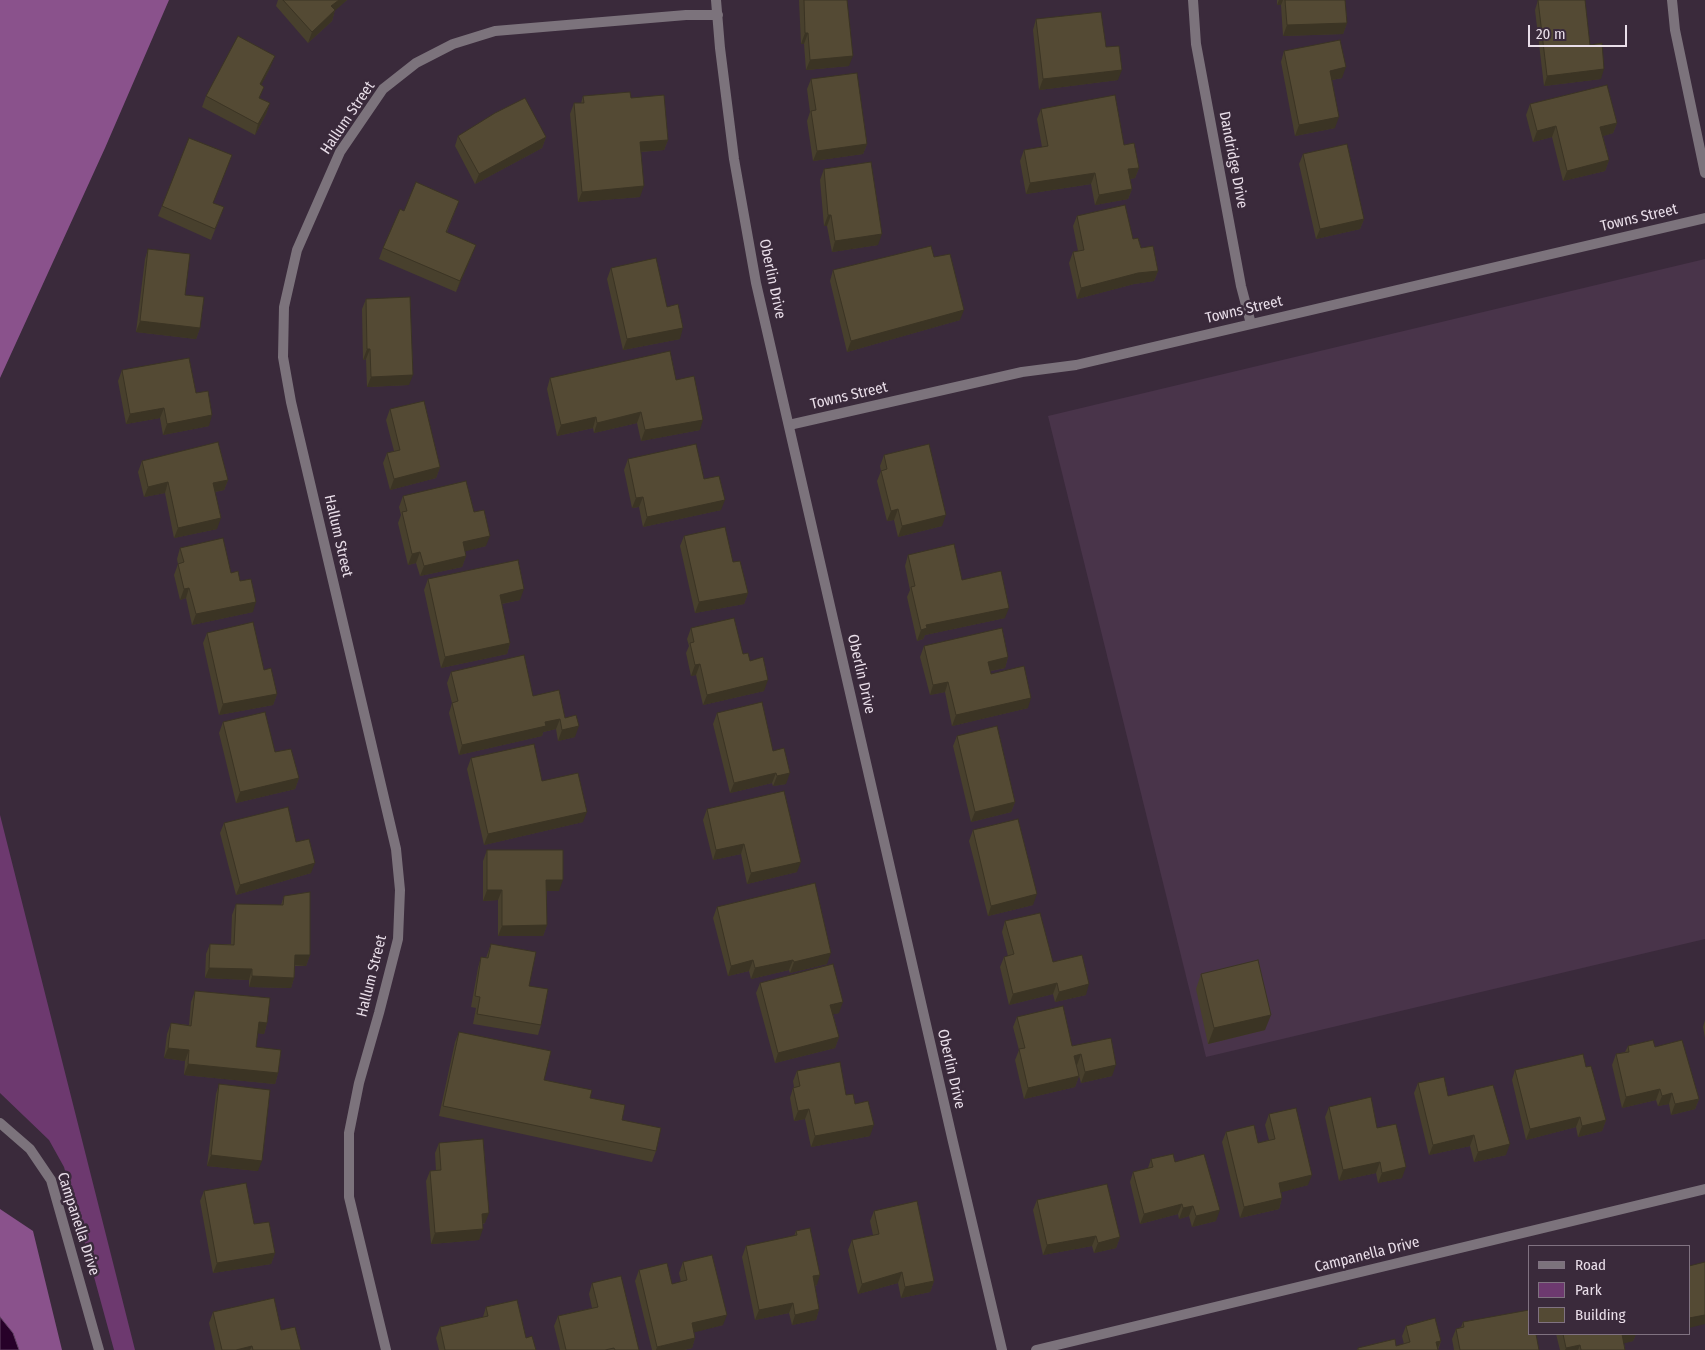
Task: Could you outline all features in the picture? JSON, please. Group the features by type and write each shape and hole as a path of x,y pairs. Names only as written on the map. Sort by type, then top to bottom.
{"street":[{"name":"Oberlin Drive","path":"716,0 720,48 739,188 756,283 952,1142 1002,1350"},
{"name":"Dandridge Drive","path":"1193,0 1196,44 1241,286 1251,324"},
{"path":"1672,0 1674,30 1705,173"},
{"name":"Hallum Street","path":"386,1350 349,1197 349,1133 359,1083 398,940 400,890 396,849 291,402 283,357 284,307 297,250 340,152 383,89 416,63 453,44 495,31 718,15"},
{"name":"Towns Street","path":"789,425 1022,372 1076,365 1705,218"},
{"name":"Campanella Drive","path":"0,1123 30,1149 51,1180 99,1350"},
{"name":"Campanella Drive","path":"1036,1350 1705,1189"}],"shaded area":[{"path":"0,0 169,0 105,148 0,378"},
{"path":"1705,259 1705,939 1206,1057 1048,416"},
{"path":"0,1209 33,1231 62,1350 0,1350"},
{"path":"0,1317 13,1333 19,1350 0,1350"}],"green space":[{"path":"0,815 135,1350 114,1350 64,1167 49,1140 0,1093"}],"building":[{"path":"283,0 339,0 331,6 335,10 312,32"},
{"path":"804,0 847,0 853,56 810,60 808,33 805,33"},
{"path":"1285,0 1345,0 1347,23 1287,25"},
{"path":"1538,0 1585,0 1590,45 1602,43 1604,69 1547,76"},
{"path":"1101,12 1106,47 1119,46 1122,70 1043,79 1036,19"},
{"path":"238,36 275,56 260,84 264,87 259,98 270,103 258,124 206,96"},
{"path":"1340,40 1346,67 1330,71 1339,117 1299,125 1284,51"},
{"path":"857,73 867,144 817,151 811,111 816,110 811,79"},
{"path":"1607,85 1617,123 1600,127 1609,160 1567,171 1556,126 1537,131 1530,104"},
{"path":"630,92 631,98 664,95 668,140 640,142 644,186 582,192 574,103 584,103 583,96"},
{"path":"1115,95 1124,145 1134,143 1139,168 1128,169 1132,189 1099,195 1095,173 1030,183 1024,150 1048,146 1041,109"},
{"path":"525,98 546,137 479,174 458,136 495,113"},
{"path":"189,138 232,155 213,203 224,207 215,229 162,206"},
{"path":"1347,144 1364,219 1320,229 1303,154"},
{"path":"871,162 882,234 835,241 831,215 828,215 824,169"},
{"path":"416,182 459,201 446,232 476,245 460,281 383,248 400,209 404,211"},
{"path":"1125,205 1133,239 1138,238 1141,248 1153,246 1158,271 1138,273 1081,288 1073,252 1084,250 1077,216"},
{"path":"931,246 934,257 950,254 964,310 851,341 833,270"},
{"path":"148,249 190,254 185,295 204,297 200,328 140,321"},
{"path":"656,258 667,307 678,304 683,328 627,339 611,268"},
{"path":"410,297 413,375 371,377 370,349 367,349 366,299"},
{"path":"670,351 676,380 694,376 703,420 645,430 641,412 597,423 596,417 561,425 550,378"},
{"path":"189,358 196,393 208,391 212,415 167,424 164,408 130,414 122,370"},
{"path":"424,401 440,467 394,479 387,453 400,450 390,409"},
{"path":"218,442 228,480 213,483 221,518 178,528 168,482 148,487 142,461"},
{"path":"696,444 704,479 719,476 725,500 647,517 643,497 636,498 628,459"},
{"path":"929,444 946,515 902,526 898,509 891,511 881,471 887,469 884,455"},
{"path":"466,481 474,512 484,510 490,536 463,542 466,556 424,566 420,552 412,554 402,512 407,511 403,496"},
{"path":"725,527 733,562 740,561 748,593 699,602 684,536"},
{"path":"223,538 231,573 238,571 240,581 251,579 256,602 196,614 189,588 184,589 178,564 184,562 180,548"},
{"path":"954,544 962,580 1001,571 1009,608 926,625 927,628 921,630 911,587 915,586 908,555"},
{"path":"518,560 524,589 500,595 510,643 445,657 428,579"},
{"path":"734,618 743,654 748,653 750,661 763,657 768,680 707,695 700,664 695,665 690,643 694,642 691,628"},
{"path":"253,622 264,670 271,668 277,694 223,704 207,633"},
{"path":"1002,628 1008,657 988,662 991,674 1024,666 1031,698 956,715 948,682 933,685 924,646"},
{"path":"524,655 533,696 559,690 565,718 576,715 579,726 562,730 560,719 545,722 546,726 462,745 452,703 458,701 451,672"},
{"path":"762,702 773,751 784,748 790,773 777,776 776,773 734,783 717,713"},
{"path":"265,712 275,752 291,749 299,778 240,792 223,722"},
{"path":"997,726 1015,802 975,812 957,736"},
{"path":"534,744 542,781 578,773 587,812 488,834 471,758"},
{"path":"784,791 801,862 751,873 744,844 716,850 707,809"},
{"path":"288,807 296,842 309,839 315,863 240,885 224,823"},
{"path":"1018,819 1037,894 991,906 973,830"},
{"path":"487,850 563,850 563,880 546,880 547,925 502,926 502,890 487,890"},
{"path":"815,883 831,953 794,962 793,960 755,968 753,960 731,966 717,907"},
{"path":"310,892 310,955 295,955 294,978 252,976 252,969 209,968 210,944 234,945 236,904 283,905 284,896"},
{"path":"1040,913 1053,962 1082,955 1089,984 1059,992 1057,983 1013,994 1004,957 1014,954 1005,921"},
{"path":"491,944 536,952 529,986 548,989 541,1025 477,1014 480,997 475,996 481,957 488,958"},
{"path":"1258,960 1271,1015 1214,1028 1201,974"},
{"path":"833,964 843,1002 830,1005 839,1037 778,1053 760,983"},
{"path":"195,991 270,998 267,1023 259,1022 256,1047 281,1050 278,1073 188,1064 189,1050 168,1048 171,1023 191,1026"},
{"path":"1063,1006 1072,1046 1111,1038 1116,1065 1085,1072 1081,1054 1074,1056 1079,1076 1028,1088 1019,1049 1025,1048 1017,1017"},
{"path":"459,1032 551,1051 544,1080 592,1090 590,1098 625,1105 622,1120 661,1128 656,1151 443,1106"},
{"path":"1653,1040 1655,1047 1682,1040 1699,1099 1675,1104 1672,1093 1662,1096 1660,1089 1626,1097 1616,1054 1629,1052 1628,1046"},
{"path":"1583,1054 1586,1067 1591,1066 1606,1120 1582,1126 1580,1117 1530,1129 1515,1070"},
{"path":"840,1062 846,1095 853,1094 855,1104 868,1101 874,1125 815,1136 809,1109 798,1111 793,1088 800,1086 797,1071"},
{"path":"1444,1077 1448,1096 1493,1085 1510,1144 1478,1152 1474,1135 1433,1145 1418,1083"},
{"path":"219,1084 270,1090 262,1161 211,1155"},
{"path":"1371,1097 1377,1128 1396,1124 1406,1167 1382,1173 1380,1162 1343,1170 1329,1107"},
{"path":"1296,1108 1312,1175 1279,1183 1282,1198 1244,1207 1226,1132 1254,1125 1258,1143 1275,1139 1269,1114"},
{"path":"483,1139 489,1213 482,1214 483,1229 435,1233 430,1171 441,1170 439,1143"},
{"path":"1173,1154 1175,1162 1204,1154 1220,1210 1196,1216 1193,1206 1183,1208 1182,1204 1144,1214 1133,1172 1153,1167 1151,1159"},
{"path":"246,1183 254,1224 269,1222 275,1253 217,1263 204,1191"},
{"path":"1107,1184 1120,1237 1098,1243 1096,1236 1047,1245 1037,1200"},
{"path":"917,1201 934,1281 905,1287 902,1272 862,1284 852,1240 879,1234 874,1211"},
{"path":"810,1228 820,1275 813,1276 819,1309 795,1315 793,1303 759,1310 746,1246 797,1235 796,1231"},
{"path":"712,1255 727,1315 692,1323 695,1338 657,1347 639,1270 667,1263 672,1284 687,1280 683,1262"},
{"path":"1705,1262 1705,1315 1690,1318 1690,1266"},
{"path":"621,1276 639,1350 615,1350 614,1348 605,1350 566,1350 558,1316 598,1307 592,1283"},
{"path":"274,1298 281,1330 295,1327 301,1350 253,1350 252,1346 236,1350 222,1350 213,1312"},
{"path":"517,1300 526,1338 532,1336 536,1350 445,1350 440,1327 488,1316 486,1307"},
{"path":"1528,1310 1528,1335 1536,1335 1539,1350 1460,1350 1456,1329 1464,1327 1463,1322"},
{"path":"1435,1318 1441,1341 1436,1342 1438,1350 1358,1350 1358,1348 1395,1339 1396,1346 1410,1342 1406,1326"},
{"path":"1563,1335 1622,1335 1625,1350 1581,1350 1580,1345 1566,1348"}]}
